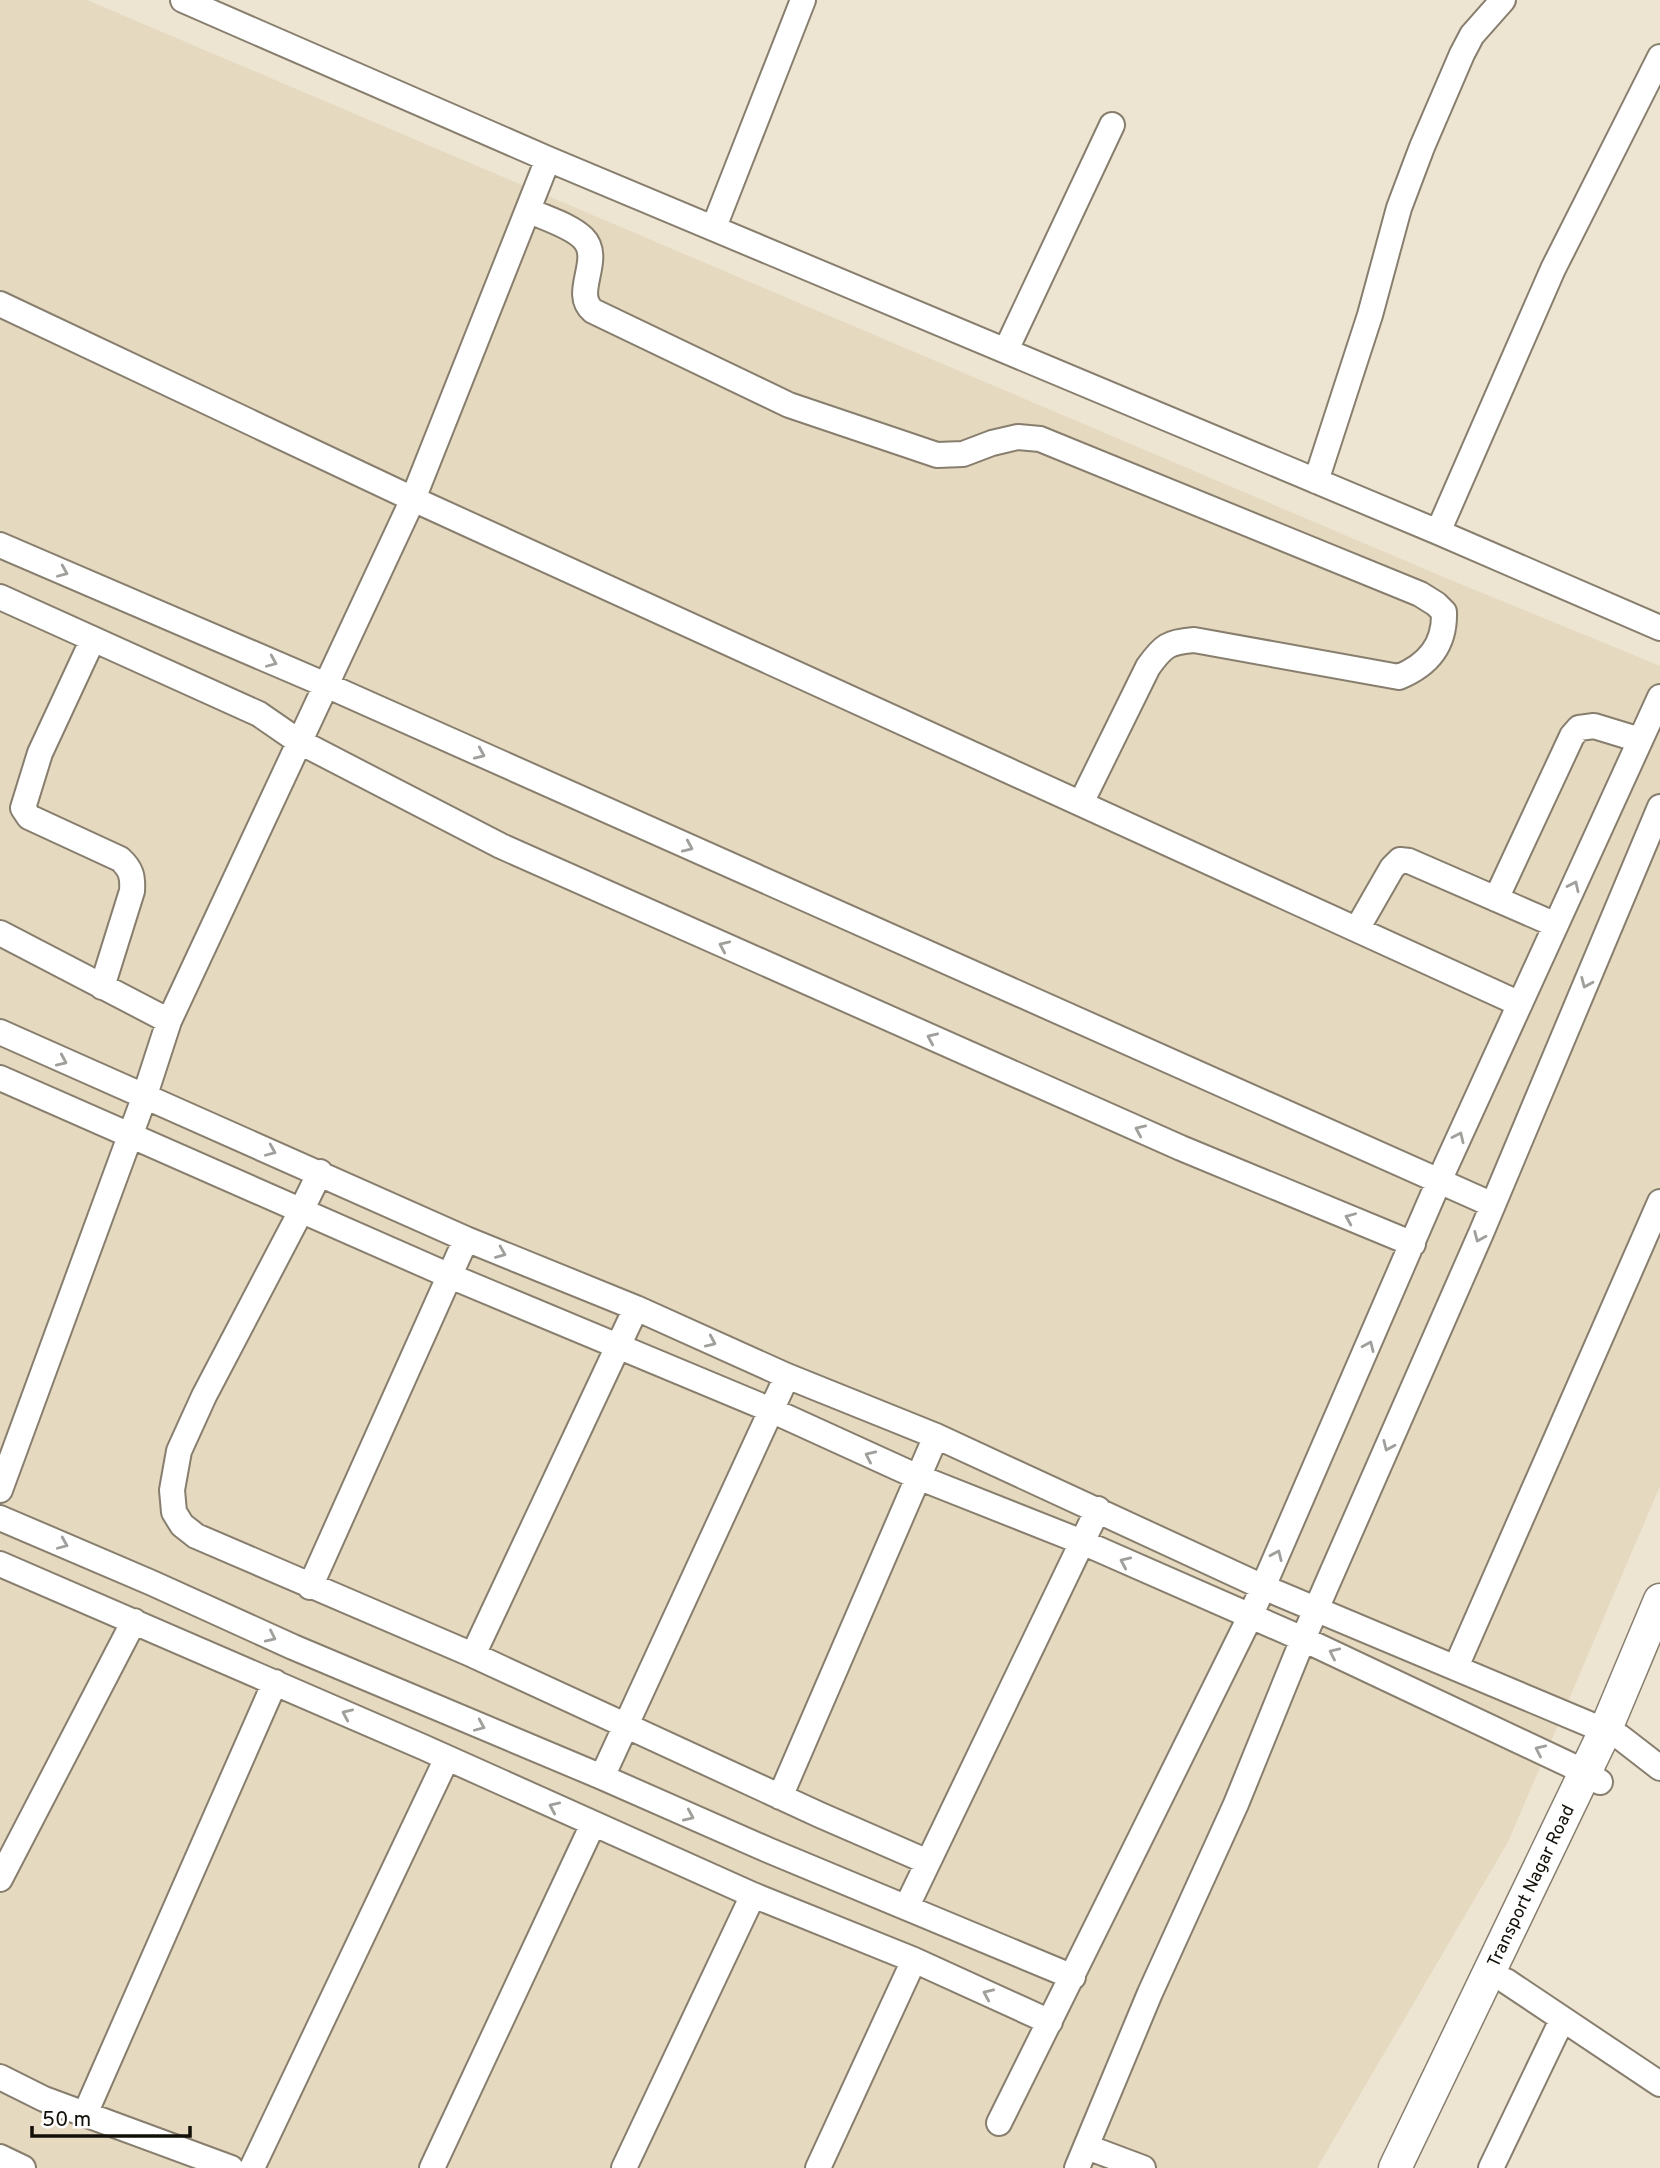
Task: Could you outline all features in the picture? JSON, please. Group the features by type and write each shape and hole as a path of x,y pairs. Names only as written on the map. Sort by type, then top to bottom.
{"main road":[{"name":"Transport Nagar Road","path":"1613,1734 1660,1601"},
{"name":"Transport Nagar Road","path":"1419,2168 1506,1981 1613,1734 1660,1652"},
{"name":"Transport Nagar Road","path":"1395,2168 1593,1777"}],"street":[{"path":"183,0 548,159 1438,532 1660,628"},
{"path":"714,227 803,0"},
{"path":"1316,481 1370,315 1399,208 1422,147 1472,35 1503,0"},
{"path":"1438,532 1553,269 1660,57"},
{"path":"1006,350 1112,125"},
{"path":"0,1490 144,1098 169,1021 413,499 548,159"},
{"path":"528,210 573,231 588,245 591,259 584,295 587,306 593,311 789,405 937,455 963,454 992,443 1018,438 1040,439 1420,594 1444,612 1442,633 1432,658 1416,670 1399,677 1194,640 1173,642 1158,652 1148,667 1081,803"},
{"path":"0,304 413,499 1520,1004"},
{"path":"0,545 326,685 1493,1205"},
{"path":"0,597 259,713 298,741 501,846 1181,1148 1413,1244"},
{"path":"93,639 40,753 23,808 29,817 120,859 130,868 132,891 102,986"},
{"path":"999,2123 1250,1617 1439,1181 1660,697"},
{"path":"1496,899 1572,736 1579,728 1594,726 1640,740"},
{"path":"1143,2168 1082,2158 1150,1993 1236,1804 1303,1639 1493,1205 1660,807"},
{"path":"1357,929 1392,868 1400,860 1409,861 1556,925"},
{"path":"0,933 169,1021"},
{"path":"0,1032 467,1239 636,1308 787,1376 936,1436 1263,1587 1613,1734 1660,1768"},
{"path":"0,1078 450,1276 771,1410 918,1478 1082,1542 1303,1639 1593,1777"},
{"path":"320,1172 204,1396 179,1451 172,1490 174,1512 182,1525 195,1536 473,1655 780,1797 928,1862"},
{"path":"1457,1667 1660,1202"},
{"path":"310,1587 467,1239"},
{"path":"473,1655 636,1308"},
{"path":"602,1777 787,1376"},
{"path":"780,1797 936,1436"},
{"path":"907,1906 1098,1509"},
{"path":"0,1518 293,1647 1073,1977"},
{"path":"0,1564 275,1682 753,1895 914,1960 1050,2022"},
{"path":"0,1879 134,1621"},
{"path":"85,2114 275,1682"},
{"path":"252,2168 447,1758"},
{"path":"432,2168 593,1824"},
{"path":"624,2168 753,1895"},
{"path":"818,2168 914,1960"},
{"path":"1506,1981 1660,2084"},
{"path":"1491,2168 1562,2020"},
{"path":"0,2077 44,2099 231,2168"},
{"path":"0,2157 23,2168"}],"shaded area":[{"path":"0,0 87,0 1441,576 1660,666 1660,1486 1508,1842 1317,2168 0,2168"}]}
